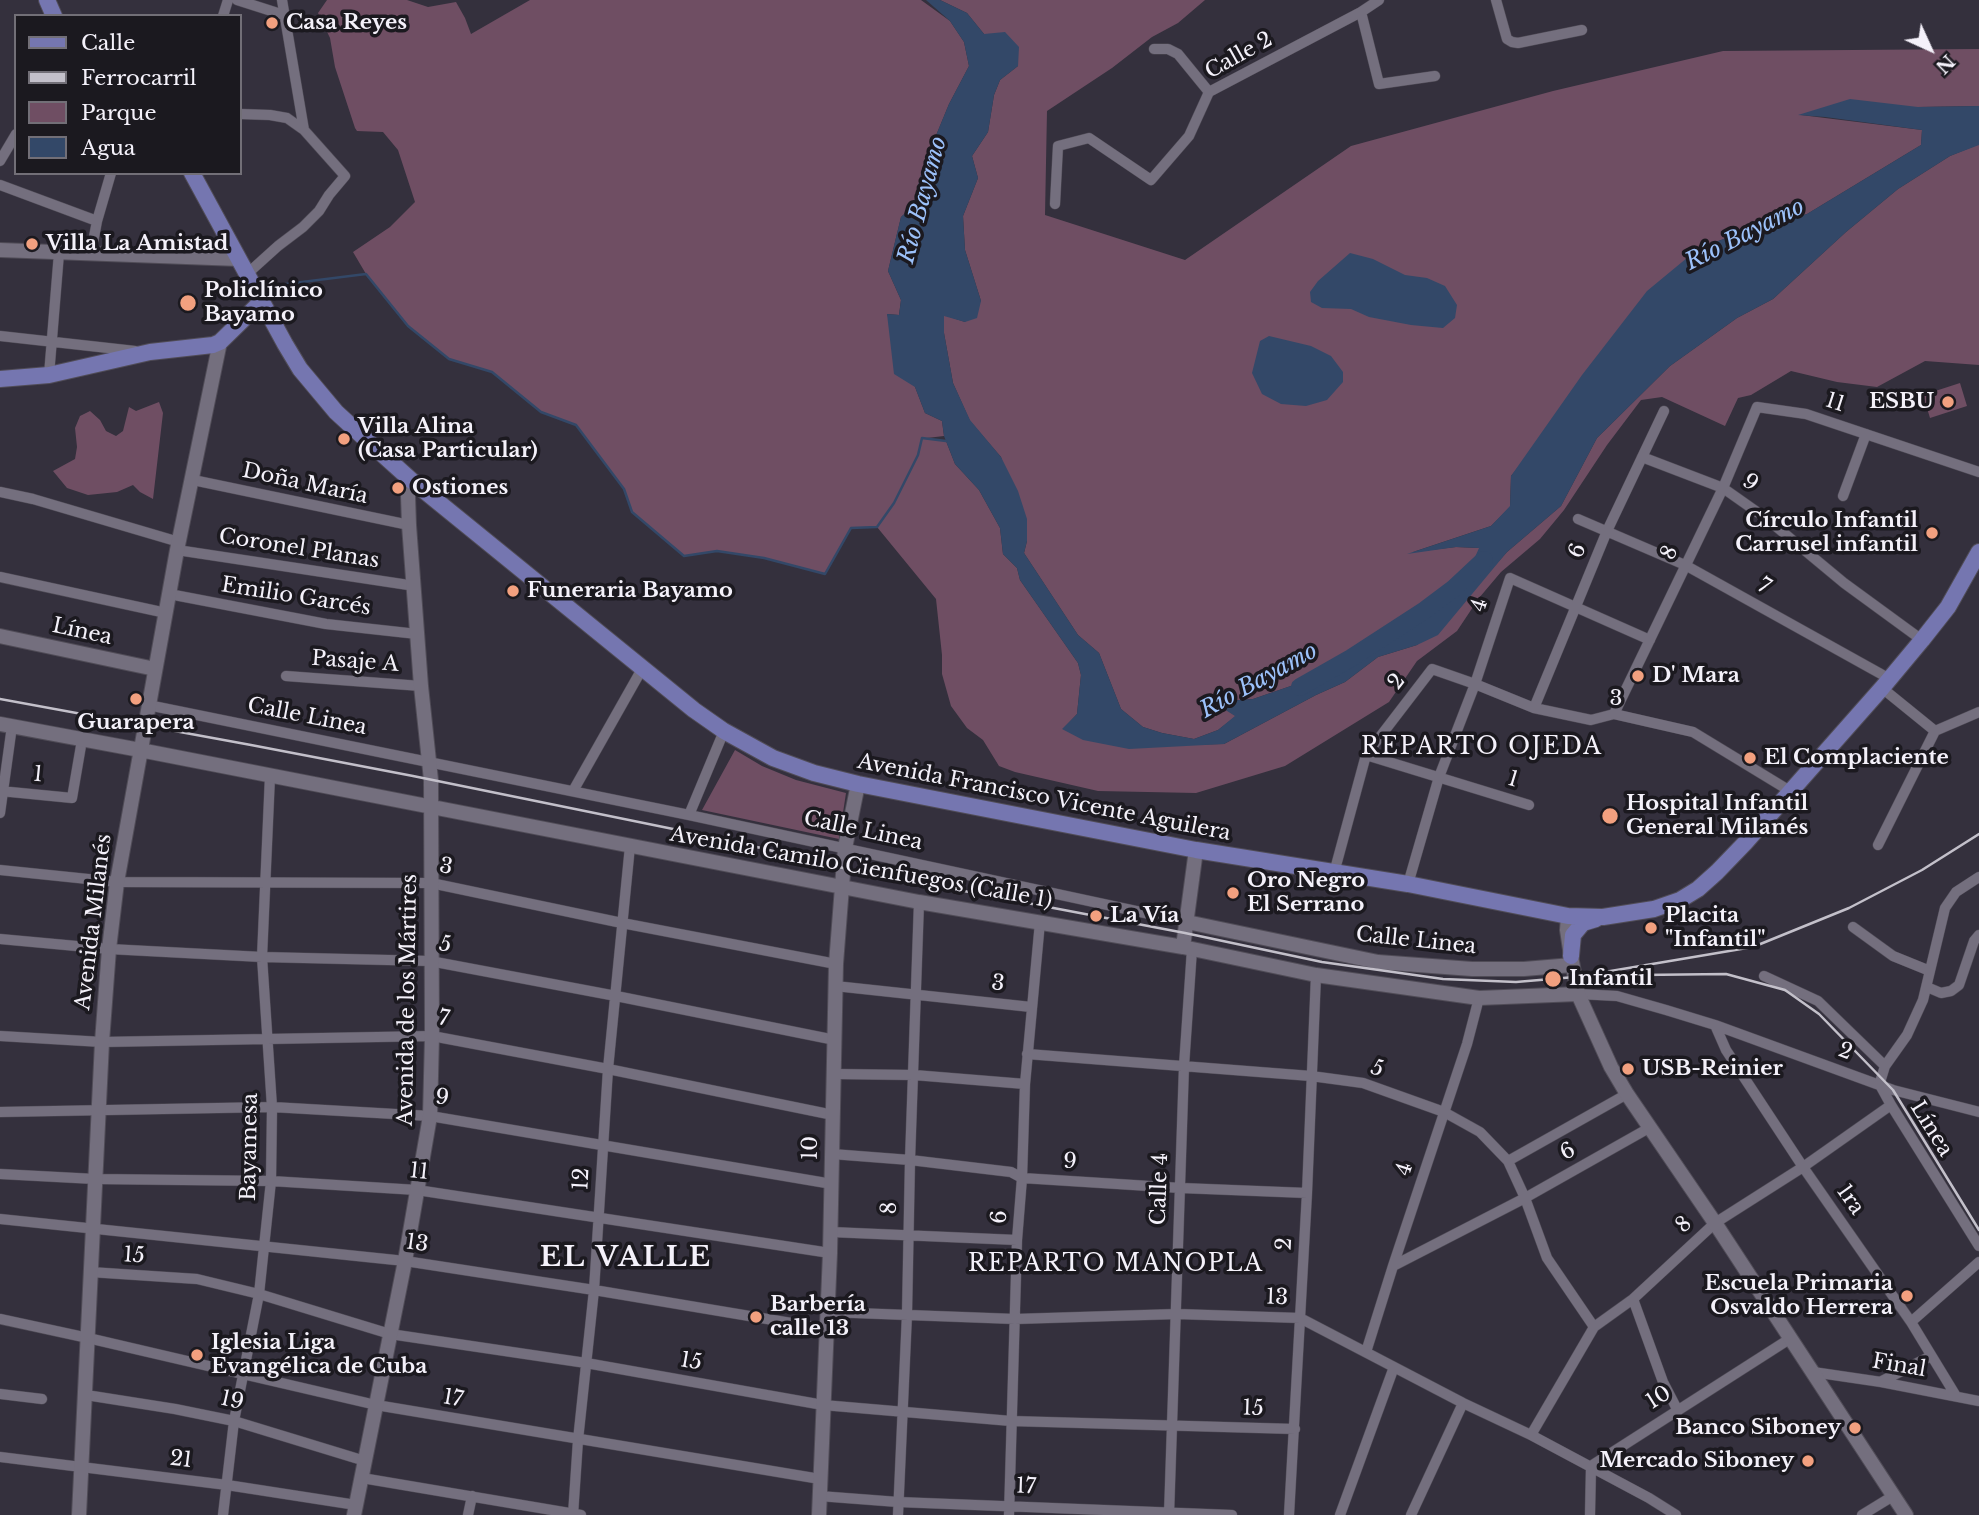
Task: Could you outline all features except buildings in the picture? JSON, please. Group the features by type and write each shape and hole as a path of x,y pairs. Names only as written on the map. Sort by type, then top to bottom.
{"main road":[{"name":"Avenida Francisco Vicente Aguilera","path":"193,175 285,344 336,412 411,480 642,669 724,731 773,758 814,773 858,784 1196,850 1408,884 1568,916 1603,917 1654,909 1680,900 1698,889 1745,843 1922,640 1948,607 1979,552"},
{"path":"0,379 50,375 150,352 213,345 220,342 262,301"},
{"path":"1572,960 1573,934 1583,923 1603,917"}],"street":[{"path":"237,0 284,15"},
{"path":"282,0 304,130"},
{"name":"Calle 2","path":"1055,204 1058,145 1089,138 1151,180 1189,136 1209,92 1379,0"},
{"path":"1496,0 1507,38 1512,42 1583,30"},
{"path":"1361,12 1379,84 1435,76"},
{"path":"1154,49 1168,49 1178,54 1209,92"},
{"path":"242,114 287,118 304,130 345,176 319,211 247,274"},
{"path":"0,160 14,137"},
{"path":"91,253 110,175"},
{"path":"0,185 97,221"},
{"path":"0,250 239,259"},
{"path":"50,375 59,253"},
{"path":"0,336 150,352"},
{"name":"Avenida Milanés","path":"79,1515 102,1042 117,882 178,546 220,342"},
{"name":"11","path":"1757,407 1806,414 1979,472"},
{"name":"8","path":"1614,714 1723,488 1757,407"},
{"name":"6","path":"1534,708 1607,531 1664,411"},
{"path":"1843,496 1866,434"},
{"name":"9","path":"1643,457 1723,488 1768,519 1843,583 1922,640"},
{"name":"Doña María","path":"192,480 409,525"},
{"name":"Avenida de los Mártires","path":"355,1510 405,1261 430,1115 432,1036 429,763 409,525 408,496 411,480"},
{"name":"Coronel Planas","path":"0,492 33,499 178,546 415,586"},
{"name":"7","path":"1578,519 1685,565 1886,683 1935,731"},
{"path":"0,578 166,612"},
{"name":"4","path":"1408,884 1439,777 1475,684 1510,578 1576,607"},
{"name":"Emilio Garcés","path":"169,594 326,624 417,634"},
{"path":"1576,607 1650,640"},
{"name":"Línea","path":"0,636 155,669"},
{"path":"573,791 642,669"},
{"name":"3","path":"1432,669 1534,708 1591,720 1614,714 1693,732 1790,791"},
{"name":"2","path":"1334,873 1366,755 1432,669"},
{"name":"Pasaje A","path":"286,676 421,686"},
{"name":"Calle Linea","path":"148,705 689,815 1378,962 1472,969 1524,969 1572,960"},
{"path":"1878,845 1935,731 1979,712"},
{"path":"0,813 6,725"},
{"name":"Avenida Camilo Cienfuegos (Calle 1)","path":"6,725 919,902 1188,948 1316,975 1479,998 1578,995"},
{"path":"689,815 724,731"},
{"name":"1","path":"1,791 72,798 82,740"},
{"name":"1","path":"1366,755 1529,806"},
{"name":"Bayamesa","path":"223,1515 234,1421 259,1294 271,1181 272,1107 262,957 270,776"},
{"name":"10","path":"818,1515 831,1232 836,964 845,848 858,784"},
{"name":"12","path":"576,1515 578,1440 594,1290 608,1069 630,846"},
{"name":"Calle 4","path":"1169,1514 1188,948 1186,922 1196,850"},
{"name":"3","path":"0,870 117,882 431,883 836,964"},
{"path":"1891,1105 1880,1085 1885,1066 1907,1035 1927,987 1945,908 1956,892 1979,877"},
{"name":"8","path":"898,1515 907,1314 919,902"},
{"path":"1568,916 1567,930 1578,995 1611,1067 1906,1515"},
{"name":"6","path":"1010,1510 1017,1240 1025,1084 1041,922"},
{"path":"1853,927 1893,956 1930,971"},
{"path":"1927,987 1941,993 1951,991 1959,985 1974,941 1979,935"},
{"name":"5","path":"0,939 109,949 262,957 430,961 835,1040"},
{"name":"2","path":"1289,1515 1316,975"},
{"path":"1765,976 1818,1001 1885,1066"},
{"name":"3","path":"835,986 1031,1007"},
{"name":"2","path":"1578,995 1617,996 1715,1025 1893,1090 1979,1112"},
{"name":"4","path":"1366,1352 1467,1044 1479,998"},
{"name":"1ra","path":"1715,1025 1726,1050 1803,1167 1911,1321 1956,1396"},
{"name":"7","path":"0,1036 102,1042 432,1036 833,1115"},
{"name":"5","path":"1027,1054 1311,1076 1363,1083 1444,1112 1480,1132 1508,1161 1547,1258 1594,1327"},
{"path":"834,1074 914,1075 1025,1084"},
{"path":"1508,1161 1627,1094"},
{"name":"8","path":"1531,1434 1594,1327 1633,1298 1715,1223 1803,1167 1891,1105"},
{"name":"Línea","path":"1891,1105 1979,1246"},
{"name":"9","path":"0,1112 272,1107 430,1115 832,1184"},
{"name":"6","path":"1393,1266 1525,1198 1649,1128"},
{"name":"9","path":"832,1154 1011,1172 1022,1178 1307,1193"},
{"name":"11","path":"0,1174 95,1179 271,1181 417,1190 830,1253"},
{"name":"13","path":"0,1219 405,1261 827,1329"},
{"path":"831,1232 1017,1240"},
{"path":"1911,1321 1979,1262"},
{"name":"15","path":"90,1272 197,1279 259,1294 390,1334 586,1363 823,1405 1011,1421 1294,1429"},
{"path":"1633,1298 1663,1382 1678,1411"},
{"name":"13","path":"828,1312 1015,1319 1177,1314 1300,1318 1463,1404 1531,1434 1676,1515"},
{"name":"17","path":"0,1319 376,1405 820,1479"},
{"name":"10","path":"1591,1466 1791,1338"},
{"path":"1881,1382 1931,1356"},
{"path":"1340,1515 1394,1367"},
{"name":"Final","path":"1812,1372 1979,1401"},
{"path":"0,1394 42,1399"},
{"name":"19","path":"86,1395 234,1421 365,1461"},
{"path":"1411,1515 1463,1404"},
{"name":"21","path":"0,1457 227,1485 355,1510"},
{"path":"1590,1515 1591,1466"},
{"path":"362,1478 576,1515"},
{"path":"468,1515 472,1496"},
{"name":"17","path":"819,1496 1010,1510 1232,1515"},
{"path":"1863,1515 1894,1496"}],"green space":[{"path":"327,0 407,0 428,7 456,2 471,34 530,0 921,0 950,21 964,42 969,66 949,104 923,167 913,206 901,217 888,271 901,300 899,315 887,314 925,413 942,421 944,436 927,438 946,441 955,464 979,490 1000,528 1003,554 1017,568 1020,580 1078,663 1081,675 1077,714 1063,729 1177,745 1224,744 1345,682 1378,657 1417,645 1507,552 1561,506 1597,438 1670,366 1737,318 1773,299 1898,189 1950,156 1977,145 1979,365 1925,361 1877,387 1837,382 1791,371 1751,395 1738,398 1725,426 1662,397 1641,400 1564,510 1540,539 1501,572 1457,631 1417,661 1389,702 1285,766 1196,793 1098,791 999,766 983,740 967,728 951,706 942,674 936,599 877,527 851,528 825,574 764,558 717,551 684,556 632,512 624,489 576,425 541,412 492,372 449,359 408,326 366,274 353,252 390,227 415,202 398,150 383,132 357,131 355,128 335,67 330,38 318,13"},
{"path":"940,0 1205,0 1178,23 1152,37 1112,68 1047,111 1045,215 1185,260 1351,146 1553,91 1723,51 1979,49 1979,106 1801,115 1922,130 1921,145 1807,214 1699,248 1511,476 1510,507 1491,526 1413,552 1456,547 1480,548 1463,585 1420,623 1349,666 1253,699 1214,702 1236,716 1218,730 1194,739 1143,727 1121,709 1099,653 1078,635 1024,553 1027,541 1001,457 970,421 953,383 944,333 944,315 965,322 981,301 965,250 963,216 978,178 972,156 988,132 994,95 1000,80 1018,66 984,34 967,13"},
{"path":"1960,383 1967,406 1930,418 1923,395"},
{"path":"159,402 163,413 153,499 133,485 117,492 88,495 67,488 53,471 75,459 75,428 80,416 90,411 100,420 106,431 116,436 123,431 129,407 136,411"},
{"path":"735,750 762,766 796,780 846,793 839,839 702,810"}],"water":[{"path":"926,0 940,0 967,13 984,34 1005,32 1019,47 1018,66 1000,80 994,95 988,132 972,156 978,178 963,216 965,250 981,301 977,318 965,322 944,316 944,333 953,383 970,420 1001,457 1018,491 1027,519 1024,553 1078,635 1099,653 1121,709 1143,727 1194,739 1218,730 1235,716 1213,702 1253,699 1349,666 1420,623 1463,585 1479,548 1456,547 1407,554 1491,526 1510,506 1511,476 1582,375 1647,291 1699,248 1807,214 1921,145 1922,130 1798,115 1850,99 1918,107 1979,106 1979,145 1950,156 1898,189 1773,299 1737,318 1670,366 1597,438 1561,506 1507,552 1438,635 1417,645 1378,657 1345,682 1224,744 1129,749 1083,740 1062,729 1077,714 1081,675 1078,663 1020,580 1017,568 1003,554 1000,528 979,490 955,464 944,436 942,421 925,413 915,387 894,374 887,314 899,315 901,300 888,271 901,217 913,206 923,167 949,104 969,66 964,42 950,21"},
{"path":"1350,253 1373,259 1405,275 1427,278 1445,286 1457,305 1455,318 1443,328 1411,325 1369,317 1351,309 1322,308 1311,302 1310,292 1318,281"},
{"path":"1269,336 1311,346 1331,356 1343,372 1343,382 1327,400 1306,406 1281,404 1262,394 1252,373 1260,341"}],"waterway":[{"path":"270,286 366,274 408,326 449,359 492,372 541,412 576,425 624,489 632,512 684,556 717,551 764,558 825,574 851,528 877,527 894,503 918,455 922,438 946,441"},
{"name":"Río Bayamo","path":"1300,687 1425,610 1484,560"}],"railway":[{"path":"0,699 413,776 732,841 843,868 1322,962 1443,979 1516,982 1575,977 1753,947 1849,908 1922,870 1979,834"},
{"path":"1640,975 1726,974 1785,990 1819,1014 1893,1090 1979,1230"}],"place":[{"name":"Casa Reyes","path":"272,23"},
{"name":"Villa La Amistad","path":"32,244"},
{"name":"Policlínico Bayamo","path":"188,303"},
{"name":"ESBU","path":"1948,402"},
{"name":"Villa Alina (Casa Particular)","path":"344,439"},
{"name":"Ostiones","path":"398,488"},
{"name":"Círculo Infantil Carrusel infantil","path":"1932,533"},
{"name":"Funeraria Bayamo","path":"513,591"},
{"name":"D' Mara","path":"1638,676"},
{"name":"Guarapera","path":"136,699"},
{"name":"El Complaciente","path":"1750,758"},
{"name":"Hospital Infantil General Milanés","path":"1610,816"},
{"name":"Oro Negro El Serrano","path":"1233,893"},
{"name":"La Vía","path":"1096,916"},
{"name":"Placita \"Infantil\"","path":"1651,928"},
{"name":"Infantil","path":"1553,979"},
{"name":"USB-Reinier","path":"1628,1069"},
{"name":"Escuela Primaria Osvaldo Herrera","path":"1907,1296"},
{"name":"Barbería calle 13","path":"756,1317"},
{"name":"Iglesia Liga Evangélica de Cuba","path":"197,1355"},
{"name":"Banco Siboney","path":"1855,1428"},
{"name":"Mercado Siboney","path":"1808,1461"}],"district":[{"name":"REPARTO OJEDA","path":"1482,748"},
{"name":"EL VALLE","path":"626,1258"},
{"name":"REPARTO MANOPLA","path":"1116,1265"}]}
